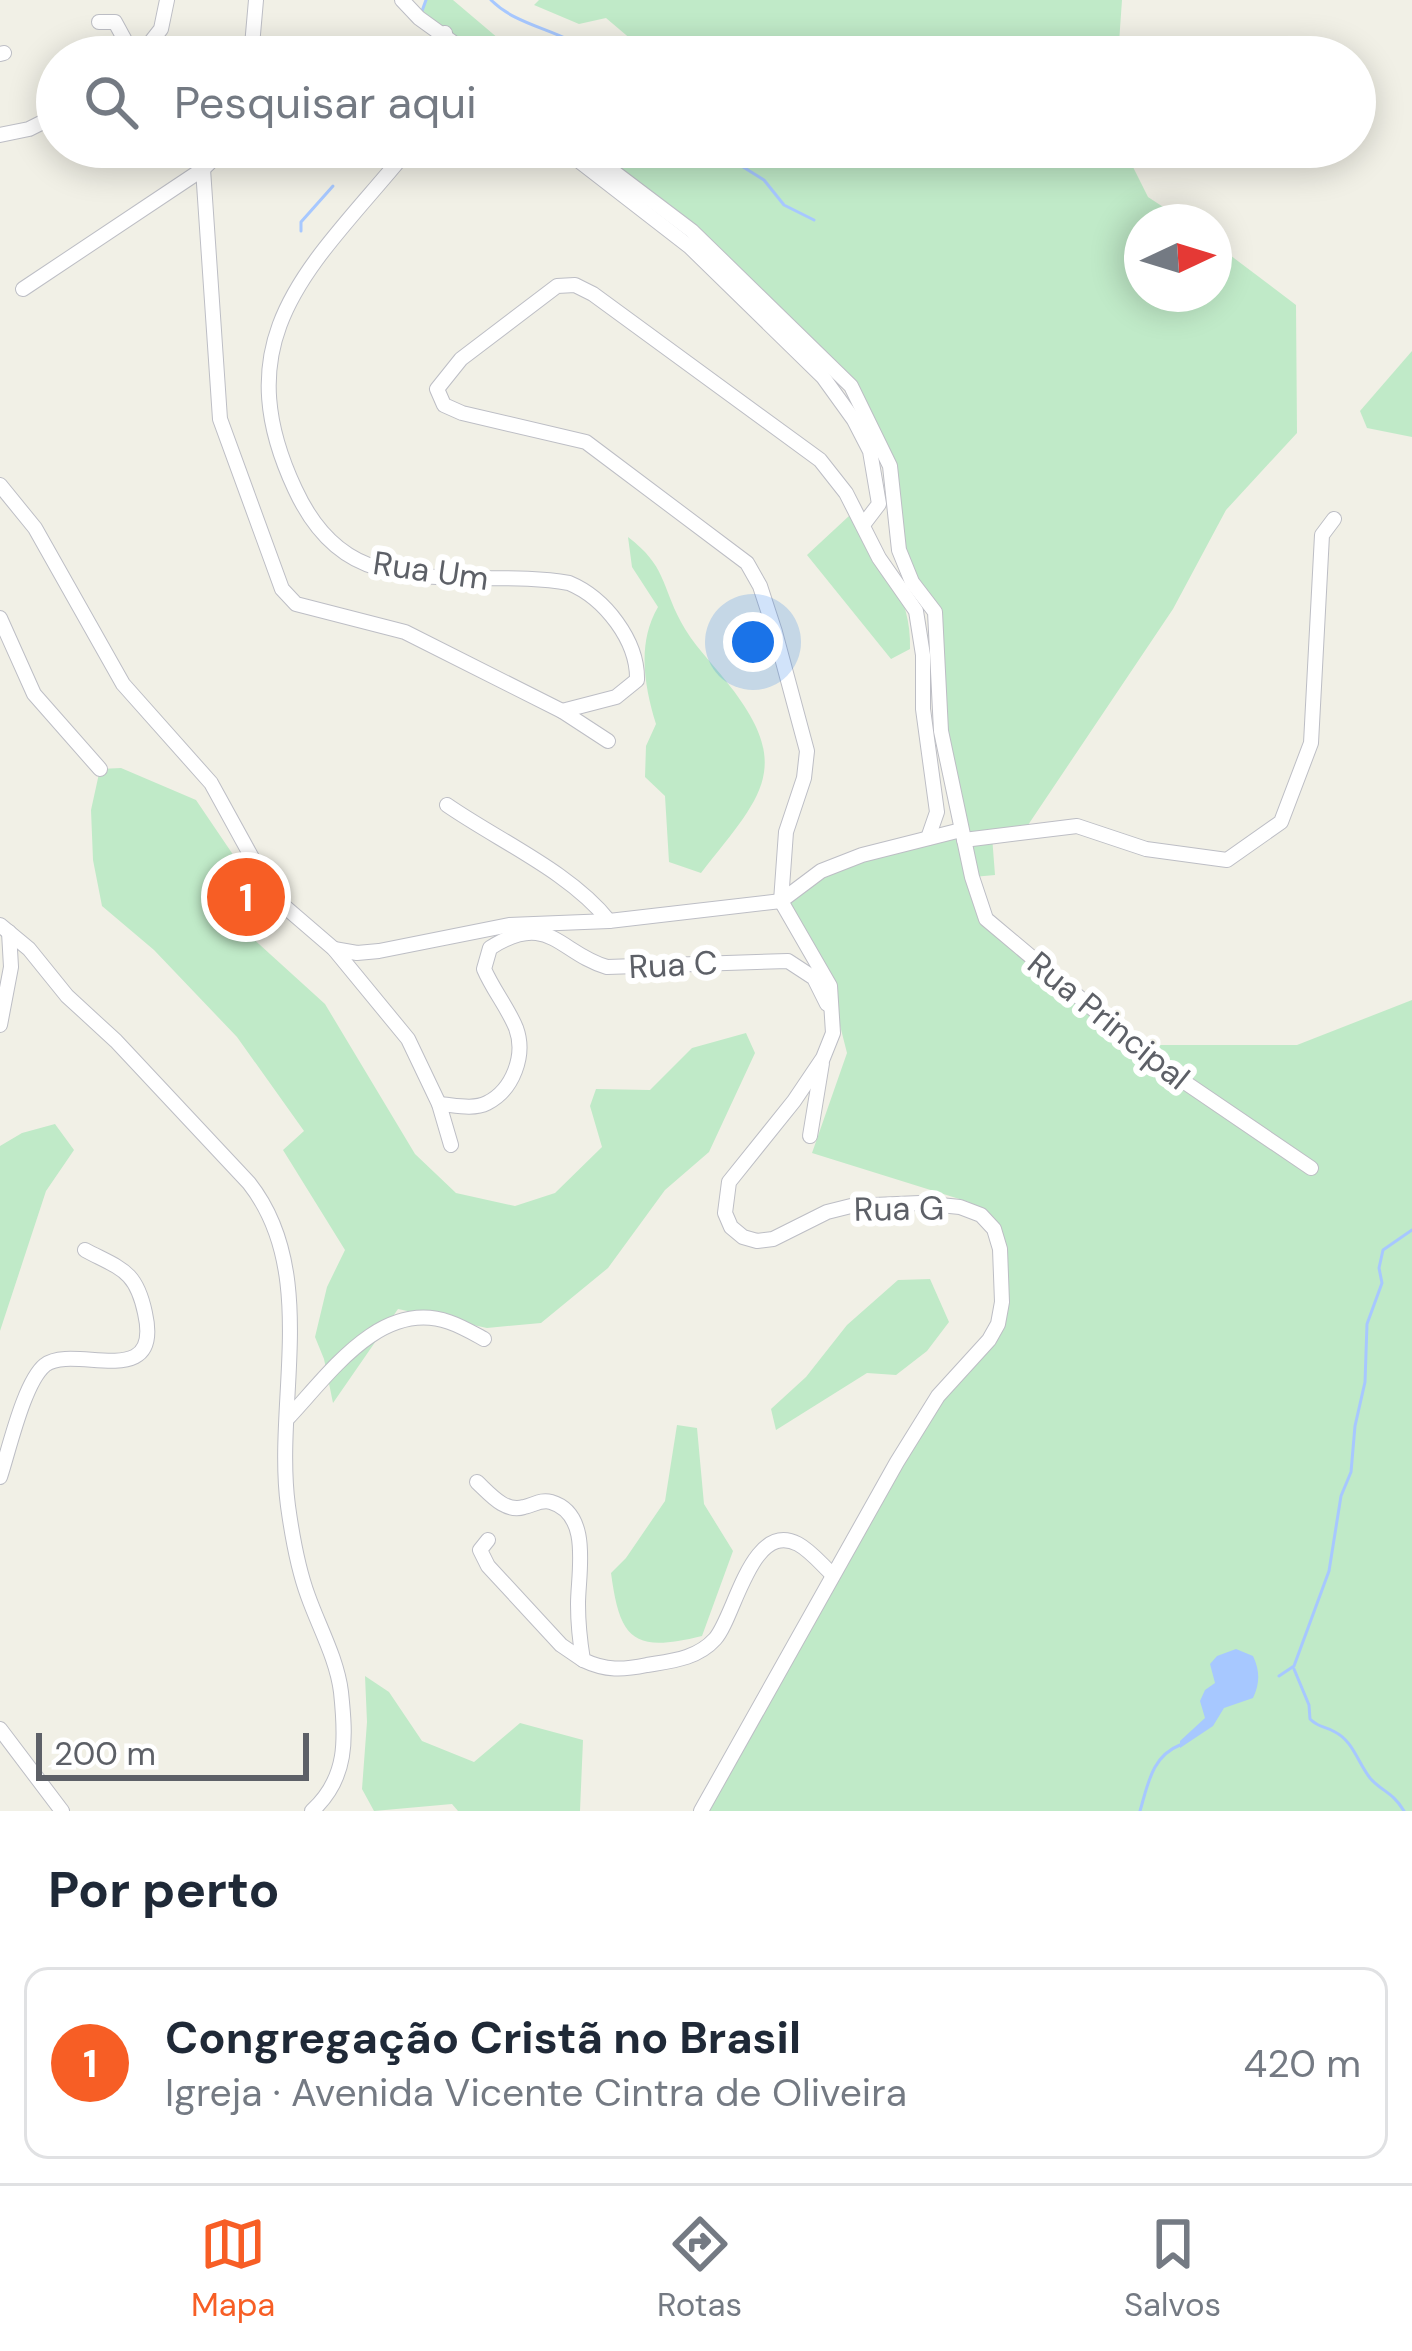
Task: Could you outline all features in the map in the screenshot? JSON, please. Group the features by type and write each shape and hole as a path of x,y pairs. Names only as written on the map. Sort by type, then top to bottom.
{"street":[{"path":"155,36 161,29 167,0"},
{"path":"253,36 256,0"},
{"path":"402,0 418,18 448,36"},
{"path":"99,22 115,22 123,36"},
{"path":"0,135 36,126"},
{"name":"Rua Um","path":"393,168 291,297 269,351 270,422 280,456 308,516 324,536 362,562 438,578 549,579 585,589 613,617 638,666 638,680 616,697 562,711"},
{"path":"588,168 690,247 823,377 854,420 879,485 880,504 863,525"},
{"name":"Rua Principal","path":"609,168 692,231 851,386 890,466 898,550 912,582 935,612 941,731 962,835 986,919 1161,1066 1311,1168"},
{"path":"23,289 203,169"},
{"name":"Rua Um","path":"203,169 220,419 282,589 296,604 405,632 562,711 608,741"},
{"path":"833,1033 830,986 781,901 786,832 805,778 807,751 760,586 747,563 586,442 444,405 437,389 461,359 538,298 557,286 575,285 820,460 846,493 879,558 916,610 937,812 928,838"},
{"path":"0,484 35,528 123,684 211,783 267,885 334,949 408,1039 439,1104 452,1145"},
{"path":"334,949 379,951 508,925 609,921 781,901 820,872 862,855 928,838 1077,826 1146,849 1227,860 1281,822 1311,743 1322,535 1334,519"},
{"path":"0,618 34,694 100,769"},
{"path":"447,805 577,887 609,921"},
{"path":"0,1025 10,967 5,928"},
{"path":"5,928 264,1202 277,1233 289,1320 288,1505 305,1590 341,1691 338,1778 312,1811"},
{"name":"Rua C","path":"439,1104 488,1102 512,1079 520,1040 490,985 485,956 504,939 531,934 552,934 607,967 788,961 814,978 826,1000 833,1033"},
{"name":"Rua G","path":"701,1811 938,1396 998,1324 1002,1302 1000,1249 994,1229 981,1215 960,1207 920,1203 851,1206 826,1212 773,1239 757,1241 731,1227 725,1213 729,1183 794,1101 823,1058 833,1033"},
{"path":"810,1136 823,1058"},
{"path":"0,1477 31,1387 44,1366 67,1358 93,1363 125,1359 139,1352 147,1340 137,1282 86,1250"},
{"path":"286,1420 374,1332 398,1319 448,1321 484,1339"},
{"path":"477,1482 506,1507 547,1500 573,1521 580,1552 578,1618 583,1660"},
{"path":"488,1540 480,1550 488,1566 561,1645 583,1660 612,1670 695,1654 717,1637 756,1559 781,1540 795,1542 833,1575"},
{"path":"0,1729 62,1811"}],"green space":[{"path":"426,0 453,0 495,36 444,36 419,18"},
{"path":"539,0 1122,0 1119,36 627,36 606,18 579,24 534,5"},
{"path":"609,168 1134,168 1148,197 1159,204 1124,204 1124,312 1232,312 1232,257 1296,305 1297,433 1226,510 1173,609 1024,831 992,836 995,875 973,877 987,919 1122,1034 1154,1045 1297,1045 1412,1000 1412,1811 703,1811 938,1396 998,1324 1001,1226 969,1202 812,1153 847,1053 830,986 781,901 821,871 961,829 941,731 939,635 899,550 890,466 851,386 692,231"},
{"path":"1412,351 1412,437 1367,428 1360,411"},
{"path":"849,516 892,578 906,611 910,649 891,659 807,555"},
{"path":"628,537 656,567 685,630 747,711 765,760 754,801 701,873 669,862 665,796 645,777 646,746 656,724 645,650 658,607 632,567"},
{"path":"121,768 196,800 238,862 216,895 236,923 325,1004 415,1154 456,1193 515,1206 555,1193 602,1147 590,1106 596,1089 650,1090 692,1048 746,1033 755,1053 709,1152 665,1190 608,1268 541,1323 487,1328 398,1309 333,1403 315,1337 327,1287 345,1250 283,1150 304,1131 237,1037 154,950 102,906 93,860 91,810 100,769"},
{"path":"55,1124 74,1150 46,1191 0,1331 0,1146 22,1133"},
{"path":"930,1279 949,1322 927,1351 896,1375 867,1373 776,1430 771,1409 806,1377 847,1325 898,1280"},
{"path":"677,1425 697,1428 704,1504 733,1551 702,1636 660,1643 634,1636 626,1627 611,1573 665,1501"},
{"path":"365,1676 389,1692 422,1741 474,1762 520,1723 583,1740 580,1811 458,1811 452,1804 374,1811 362,1789"}],"water":[{"path":"1236,1649 1255,1661 1258,1677 1253,1698 1224,1708 1213,1726 1180,1748 1180,1741 1205,1718 1200,1701 1215,1683 1210,1664"}],"waterway":[{"path":"422,11 426,0"},
{"path":"491,0 515,17 560,36"},
{"path":"745,168 764,180 784,205 814,220"},
{"path":"301,231 301,222 333,186"},
{"path":"1279,1676 1294,1666 1329,1571 1341,1496 1351,1472 1365,1382 1367,1324 1382,1283 1383,1250 1412,1230"},
{"path":"1294,1669 1310,1719 1346,1741 1370,1778 1404,1811"},
{"path":"1140,1811 1157,1764 1180,1745"}],"place":[{"name":"Congregação Cristã no Brasil","path":"246,897"}]}
